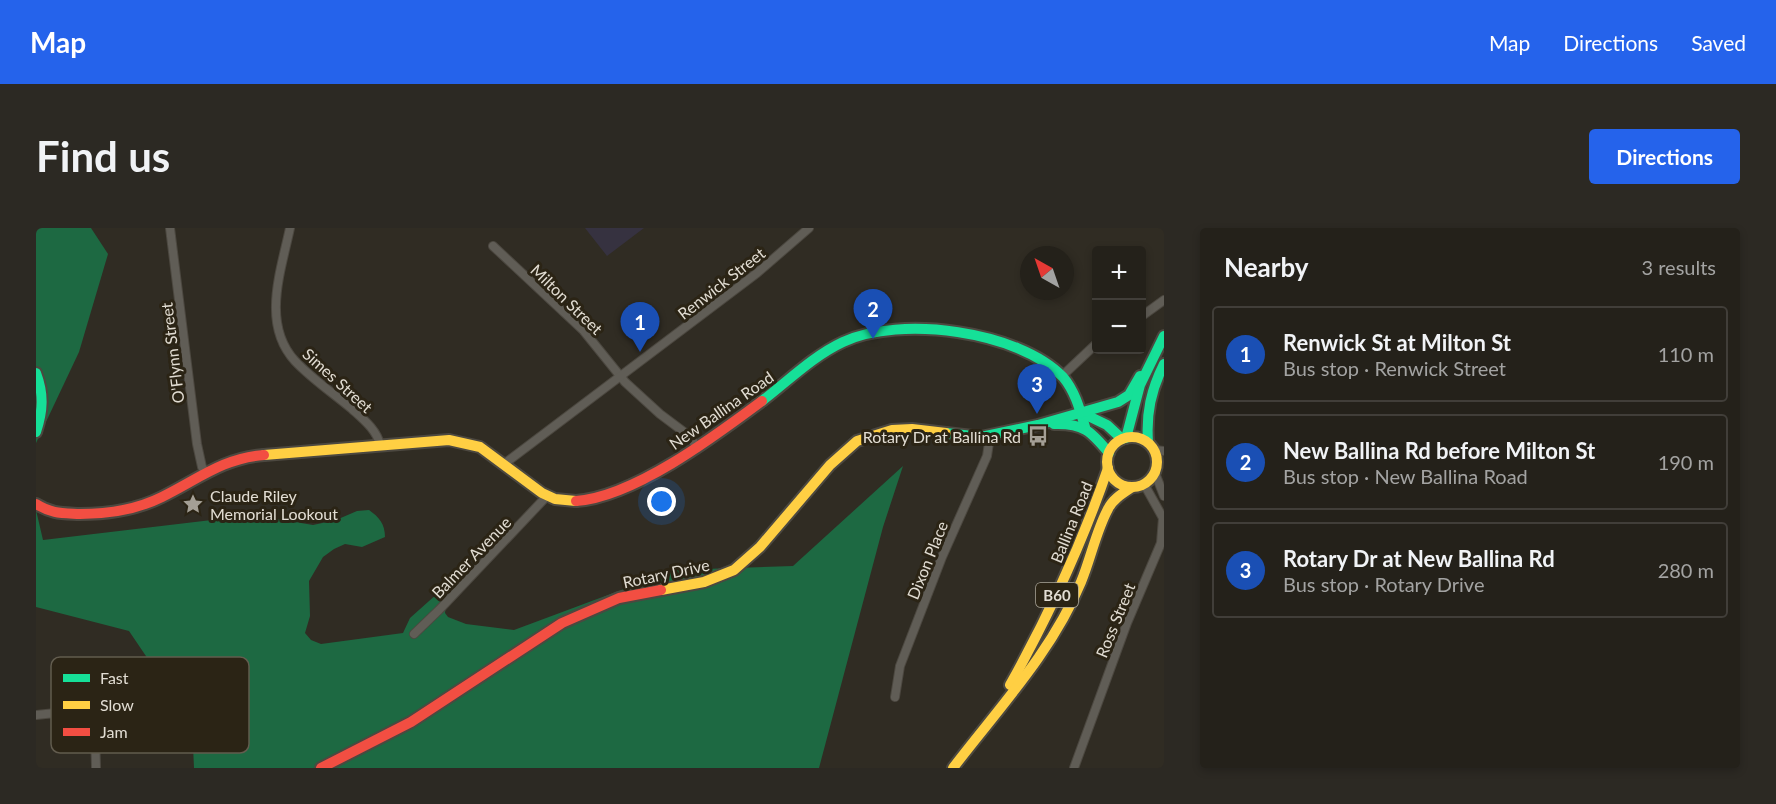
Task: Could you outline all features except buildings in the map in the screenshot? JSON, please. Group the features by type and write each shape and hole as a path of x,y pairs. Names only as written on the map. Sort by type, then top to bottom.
{"main road":[{"name":"New Ballina Road","path":"36,504 49,512 59,513 92,514 116,511 147,504 224,463 246,456 449,440 478,446 546,497 578,501 603,497 698,448 827,352 844,342 880,331 912,329 965,333 1026,353 1053,368 1062,376 1071,389 1085,427"},
{"path":"1124,438 1146,366 1164,336"},
{"path":"1144,484 1158,470 1156,448 1146,419 1149,399 1164,364"},
{"name":"Rotary Drive","path":"321,768 411,722 562,623 619,598 704,582 734,570 760,547 830,465 857,441 892,430 912,429 971,437 990,436 1038,425 1113,405 1124,399 1129,395 1146,366"},
{"path":"36,373 43,397 42,416 36,432"},
{"path":"1080,412 1101,422 1124,438"},
{"name":"Rotary Drive","path":"1038,425 1071,424 1085,427"},
{"path":"1085,427 1109,453 1114,444 1124,438 1137,437 1156,448"},
{"name":"B60","path":"1108,468 1109,453"},
{"path":"1108,468 1116,482 1132,487"},
{"name":"Ballina Road","path":"993,715 1054,601 1097,504 1108,468"},
{"name":"B60","path":"1132,487 1144,484"},
{"name":"Ballina Road","path":"953,768 1032,667 1080,584 1109,507 1120,495 1132,487"}],"street":[{"name":"O'Flynn Street","path":"170,228 196,444 202,467 206,473"},
{"name":"Simes Street","path":"290,228 275,307 280,337 294,360 361,417 374,432 380,445"},
{"name":"Renwick Street","path":"504,464 593,395 621,378 757,273 809,228"},
{"name":"Milton Street","path":"493,246 583,330 621,378 660,414 688,435 698,448"},
{"path":"1146,313 1164,300"},
{"path":"1062,376 1092,348"},
{"name":"Dixon Place","path":"895,697 900,666 942,557 987,456 990,436"},
{"path":"1158,470 1164,496"},
{"name":"Ross Street","path":"1074,768 1163,533 1163,513 1144,484"},
{"name":"Balmer Avenue","path":"414,634 546,497"},
{"path":"36,715 51,713"}],"shaded area":[{"path":"585,228 644,228 607,256"}],"green space":[{"path":"36,228 91,228 108,254 79,352 36,443"},
{"path":"903,466 883,527 819,768 194,768 193,753 249,753 249,657 147,657 129,631 36,607 36,510 43,540 254,515 313,525 336,520 357,511 369,510 381,521 385,537 362,547 345,544 334,549 323,557 309,581 310,616 305,633 311,640 321,644 403,633 410,618 438,593 444,594 445,613 448,617 466,624 514,630 675,570 793,566"}],"traffic: fast":[{"path":"762,401 811,362 843,342 867,334 926,329 958,332 989,339 1018,348 1043,361 1063,377 1071,388 1085,427"},
{"path":"1126,438 1140,385 1164,336"},
{"path":"1148,442 1150,402 1164,364"},
{"path":"36,373 42,402 36,432"},
{"path":"946,433 981,437 1038,425 1118,402 1129,395 1140,376"},
{"path":"1080,412 1107,425 1122,439"},
{"path":"1054,424 1072,425 1086,430 1109,453"}],"traffic: slow":[{"path":"661,590 704,582 734,570 760,547 830,465 857,441 892,430 912,429 946,433"},
{"path":"1127,437 1137,437 1150,444 1157,457 1157,462 1157,467 1150,480 1137,487 1127,487 1118,483 1111,476 1107,467 1107,457 1111,448 1118,441 1127,437"},
{"path":"264,455 449,440 480,447 542,493 555,499 576,501"},
{"path":"1010,685 1064,579 1108,468"},
{"path":"953,768 1040,656 1069,608 1110,505 1132,487"}],"traffic: jam":[{"path":"576,501 599,497 648,477 698,447 762,401"},
{"path":"36,504 52,511 68,513 90,514 122,510 153,501 223,465 264,455"},
{"path":"321,768 411,722 562,623 619,598 661,590"}],"place":[{"name":"New Ballina Rd before Milton St","path":"873,339"},
{"name":"Renwick St at Milton St","path":"640,352"},
{"name":"Rotary Dr at New Ballina Rd","path":"1037,414"},
{"name":"Rotary Dr at Ballina Rd","path":"1038,436"},
{"name":"Claude Riley Memorial Lookout","path":"193,504"}]}
